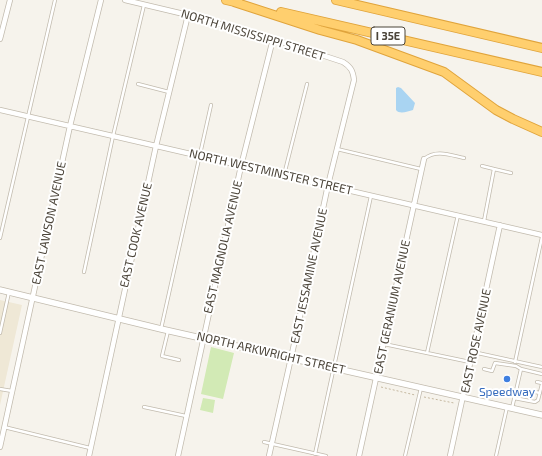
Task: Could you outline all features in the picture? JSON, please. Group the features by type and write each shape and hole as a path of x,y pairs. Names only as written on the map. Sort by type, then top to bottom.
{"highway":[{"name":"I 35E","path":"336,0 542,48"},
{"name":"I 35E","path":"230,1 542,72"},
{"path":"230,1 320,30 357,40 444,72 496,110 542,132"}],"street":[{"path":"0,39 10,0"},
{"name":"EAST LAWSON AVENUE","path":"0,447 70,126 101,0"},
{"name":"NORTH MISSISSIPPI STREET","path":"125,0 188,15 273,39 343,62 350,66 353,72"},
{"name":"EAST COOK AVENUE","path":"88,456 156,146 188,15"},
{"name":"EAST MAGNOLIA AVENUE","path":"178,456 241,166 273,39"},
{"name":"EAST JESSAMINE AVENUE","path":"269,456 328,185 354,80 353,72"},
{"name":"NORTH WESTMINSTER STREET","path":"0,110 484,221 542,236"},
{"name":"EAST GERANIUM AVENUE","path":"360,456 424,159"},
{"name":"EAST ROSE AVENUE","path":"450,456 474,352 500,225"},
{"name":"NORTH ARKWRIGHT STREET","path":"0,290 161,329 542,415"}],"lane":[{"path":"0,238 55,0"},
{"path":"84,272 113,136 144,5"},
{"path":"138,84 169,92"},
{"path":"284,175 307,84"},
{"path":"161,329 211,105"},
{"path":"337,150 421,169"},
{"path":"424,159 431,154 438,152 464,158"},
{"path":"482,166 511,174"},
{"path":"484,221 494,169"},
{"path":"315,454 371,195"},
{"path":"427,353 458,215"},
{"path":"516,362 542,236"},
{"path":"0,333 9,292"},
{"path":"168,330 162,356 179,360"},
{"path":"384,344 471,362"},
{"path":"474,352 542,367"},
{"path":"484,369 492,371 495,363 516,366 521,369 542,374"},
{"path":"496,456 509,408 517,388 521,369"},
{"path":"519,378 523,379"},
{"path":"514,398 535,402 538,400 542,384 537,382"},
{"path":"405,456 421,387"},
{"path":"517,388 521,389"},
{"path":"0,389 12,391"},
{"path":"535,392 540,393"},
{"path":"144,407 187,416"},
{"path":"4,428 90,448"},
{"path":"264,442 326,456"}],"shaded area":[{"path":"0,300 22,305 0,405"}],"green space":[{"path":"211,347 234,353 223,399 201,394"},
{"path":"203,398 215,400 213,413 200,410"}],"water":[{"path":"396,88 401,88 415,103 413,110 402,112 396,110"}],"place":[{"name":"Speedway","path":"507,379"}]}
